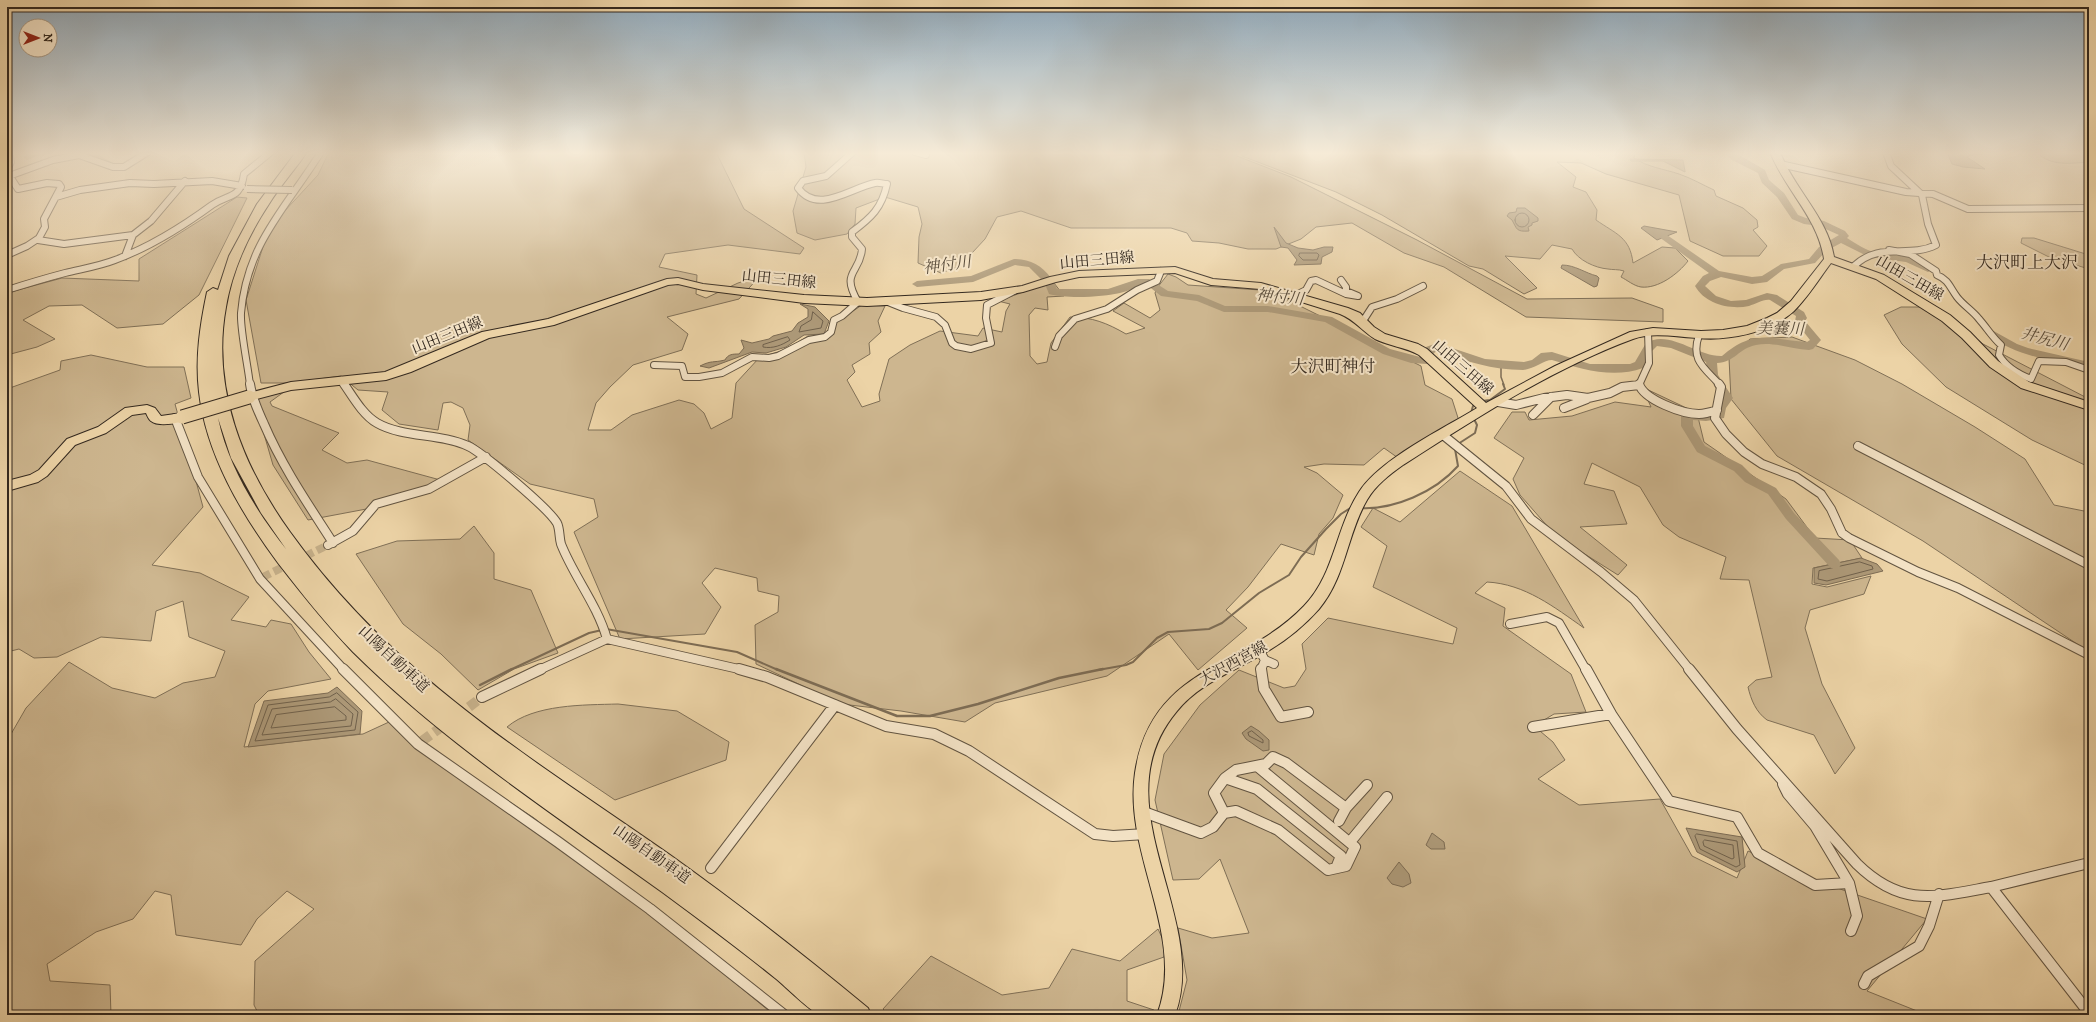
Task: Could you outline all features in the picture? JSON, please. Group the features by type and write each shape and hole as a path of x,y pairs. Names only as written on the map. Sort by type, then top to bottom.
{"highway":[{"name":"山陽自動車道","path":"256,200 230,245 214,290 205,332 204,378 206,400 212,427 225,463 238,490 257,522 298,579 331,619 402,688 442,722 502,767 676,891 775,966 834,1015"},
{"name":"山陽自動車道","path":"266,200 240,244 224,289 216,328 216,375 218,397 237,457 269,515 290,547 344,611 413,678 513,756 684,877 781,949 861,1015"}],"main road":[{"path":"1802,200 1816,224 1828,251"},
{"name":"山田三田線","path":"7,486 34,479 43,473 71,442 102,430 129,412 147,409 151,411 155,418 160,420 179,418 291,386 386,376 407,369 486,335 550,322 667,282 678,281 703,287 808,299 888,302 981,296 1014,291 1079,274 1182,271 1211,282 1253,284 1352,314 1363,321 1370,330 1381,337 1414,347 1427,356 1478,410 1498,402 1570,363 1637,334 1648,332 1699,335 1726,334 1768,323 1791,307 1828,251 1854,266 1880,277 1946,318 1966,335 1994,364 2025,385 2089,406"},
{"name":"大沢西宮線","path":"1166,1015 1175,984 1176,960 1141,811 1141,786 1144,764 1155,733 1168,711 1183,694 1201,679 1262,654 1293,626 1324,591 1333,575 1358,506 1370,486 1388,469 1443,435 1478,410"}],"street":[{"path":"7,255 38,240 43,234 46,224 44,219 55,200"},
{"path":"38,240 64,244 133,235 151,221 169,200"},
{"path":"7,290 52,276 92,267 125,256 148,246 195,219 214,204 225,200"},
{"path":"287,200 268,228 253,256 247,276 241,314 251,397 289,474 330,544 353,530 376,504 429,489 486,457"},
{"path":"654,365 682,366 686,377 691,378 724,373 739,362 753,357 770,359 805,341 817,337 826,337 831,332 834,320 842,316 858,302 850,282 851,272 862,255 862,249 851,235 855,228 874,215 882,200"},
{"path":"1854,266 1869,256 1889,250 1925,249 1936,245 1937,241 1929,228 1925,217 1925,204 1923,200"},
{"path":"1946,200 1968,209 2089,208"},
{"path":"125,256 133,235"},
{"path":"1889,250 1910,254 1936,271 1937,275 1944,278 1957,297 1979,319 1988,333 2001,344 1999,355 2003,363 2022,376 2031,379 2039,361 2066,362 2089,370"},
{"path":"1055,347 1059,336 1075,319 1107,309 1137,290 1157,281 1161,271"},
{"path":"1300,297 1300,293 1306,290 1311,281 1316,280 1346,294 1358,296 1346,291 1346,287 1341,280"},
{"path":"1363,321 1372,307 1397,299 1423,286"},
{"path":"888,302 904,309 937,317 946,324 952,343 963,349 971,349 990,344 986,318 987,305 1014,291"},
{"path":"1639,385 1644,371 1649,363 1648,332"},
{"path":"1699,335 1696,343 1699,362 1704,370 1721,387 1715,418 1726,434 1744,452 1762,464 1796,477 1821,494 1831,509 1837,525 1842,533 1849,538 1918,572 1958,588 2089,655"},
{"path":"341,380 366,414 377,423 394,429 454,440 469,446 486,457 539,504 557,523 561,543 602,621 607,639"},
{"path":"1639,385 1648,396 1664,405 1699,414 1717,410"},
{"path":"1564,408 1588,398 1610,394 1622,387 1639,385"},
{"path":"1498,402 1516,405 1567,395 1588,398"},
{"path":"1533,415 1552,397"},
{"path":"179,418 198,477 262,578 320,646 420,742 628,892 741,979 784,1015"},
{"path":"1443,435 1506,486 1531,519 1602,572 1634,600 1732,723 1872,878 1888,888 1904,894 1939,894 1991,887 2089,862"},
{"path":"1858,446 2089,565"},
{"path":"1510,624 1548,617 1559,623 1611,714 1669,801 1737,817 1758,853 1815,885 1848,883"},
{"path":"482,697 607,639 722,665 767,678 886,726 934,734 948,740 1095,834 1109,838 1120,835 1146,834"},
{"path":"1262,654 1274,664"},
{"path":"1262,654 1260,667 1261,681 1274,707 1281,717 1308,712"},
{"path":"712,868 835,705"},
{"path":"1534,727 1611,714"},
{"path":"1224,813 1214,793 1225,778 1236,770 1266,764 1273,757 1286,763 1346,808"},
{"path":"1141,811 1166,819 1186,829 1201,833 1214,827 1224,813 1236,811 1278,830 1328,870 1346,866 1355,847 1257,766"},
{"path":"1778,774 1788,794 1815,826 1848,883 1857,916 1851,931"},
{"path":"1225,778 1256,789 1341,856 1336,868"},
{"path":"1339,821 1346,808 1366,784"},
{"path":"1350,842 1387,797"},
{"path":"1991,887 2089,1013"},
{"path":"1864,984 1868,976 1918,946 1929,926 1939,894"}],"shaded area":[{"path":"233,200 246,200 199,295 163,324 117,328 82,305 49,306 23,320 55,339 37,347 7,355 7,293 62,278 139,281 139,259"},
{"path":"295,200 739,200 744,209 804,248 800,254 728,245 665,254 659,267 697,275 696,294 706,298 738,283 760,276 739,299 667,317 688,334 682,350 633,365 596,403 588,430 611,430 632,415 679,400 694,404 704,413 711,429 732,418 736,383 759,358 787,349 808,336 826,336 838,321 862,305 885,306 878,321 881,332 869,343 870,354 852,365 855,372 847,380 862,407 880,401 879,394 889,359 910,345 940,331 978,336 983,328 1002,332 1006,311 1010,304 998,301 1054,283 1064,296 1047,297 1048,310 1035,308 1029,315 1030,356 1037,364 1047,362 1051,343 1070,317 1099,321 1126,334 1145,328 1113,311 1124,303 1150,318 1160,310 1155,293 1168,274 1176,277 1188,285 1260,290 1286,301 1291,297 1298,300 1300,306 1421,366 1425,385 1452,399 1459,421 1401,460 1384,448 1364,465 1324,464 1304,467 1317,473 1343,495 1333,518 1319,534 1314,555 1281,544 1248,587 1226,610 1247,628 1198,670 1169,634 1107,676 995,703 965,722 901,711 841,704 756,664 755,625 778,612 779,596 758,591 757,578 715,568 702,583 721,607 705,634 620,639 574,532 598,517 594,499 530,484 468,440 470,425 463,408 451,402 443,403 438,430 399,424 382,410 388,392 358,390 341,376 289,383 261,383 246,300 269,228"},
{"path":"796,200 878,200 856,208 855,224 847,234 815,240 797,233 793,211"},
{"path":"894,200 1336,200 1417,240 1527,299 1632,298 1663,309 1663,322 1526,317 1444,267 1404,253 1352,223 1316,227 1301,239 1276,249 1248,249 1219,243 1192,241 1187,233 1171,228 1071,228 1021,211 997,217 985,239 960,266 941,273 918,263 919,237 922,224 918,207"},
{"path":"1351,200 1591,200 1597,210 1596,220 1621,237 1629,247 1633,263 1662,247 1675,248 1688,261 1679,271 1667,280 1654,286 1641,287 1621,277 1624,271 1592,265 1578,257 1572,249 1552,245 1540,259 1505,256 1537,288 1524,294 1483,269 1469,266 1382,215"},
{"path":"1680,200 1724,200 1743,208 1757,220 1758,227 1753,230 1767,246 1759,256 1723,256 1690,241"},
{"path":"2022,238 2034,238 2089,255 2089,269 2049,257 2021,243"},
{"path":"1901,307 1924,307 1957,324 1983,344 2089,399 2089,467 2032,440 1946,387 1902,344 1884,315"},
{"path":"1792,337 1855,360 1902,384 1975,427 2025,459 2054,505 2089,512 2089,652 1923,541 1777,456 1731,399 1729,358 1750,339"},
{"path":"91,355 147,367 184,367 191,398 175,404 203,507 152,565 200,573 249,597 231,620 266,627 271,620 291,624 309,652 331,679 268,691 255,704 244,747 363,734 389,722 534,818 774,1015 259,1015 254,1005 255,961 314,909 287,891 257,919 241,945 176,935 171,895 155,891 133,919 96,932 47,964 50,981 110,985 111,1015 7,1015 7,741 26,708 69,662 112,688 155,698 183,683 215,677 225,651 189,637 183,601 156,611 151,641 101,637 57,657 34,658 19,649 7,652 7,389 60,370 61,361"},
{"path":"1642,387 1697,413 1704,442 1786,499 1815,538 1850,540 1862,558 1813,568 1812,584 1827,587 1871,576 1864,594 1810,610 1805,628 1822,684 1855,748 1835,774 1814,735 1767,720 1754,705 1748,687 1756,680 1772,677 1749,580 1720,579 1726,557 1679,537 1663,525 1640,487 1592,463 1584,484 1614,491 1627,524 1580,527 1627,565 1618,575 1556,536 1520,495 1513,479 1524,458 1494,438 1512,412 1525,412 1529,420 1572,416 1615,402 1651,407"},
{"path":"288,389 270,402 272,406 339,433 322,450 347,463 367,460 444,481 377,507 308,520 273,465 255,403 260,396"},
{"path":"1460,471 1512,506 1584,628 1562,612 1538,598 1514,587 1487,582 1475,593 1505,608 1503,626 1571,674 1586,712 1554,714 1534,726 1553,742 1565,760 1538,779 1579,805 1660,799 1692,856 1737,878 1748,851 1811,879 1927,919 1867,991 1927,1015 1178,1015 1187,980 1178,928 1212,938 1249,933 1220,859 1199,879 1173,880 1155,800 1164,754 1200,705 1239,670 1284,688 1295,686 1306,669 1302,644 1328,618 1453,644 1457,628 1373,587 1387,546 1361,527 1373,508 1400,522"},
{"path":"474,526 494,553 494,579 531,590 558,653 514,669 478,690 441,654 403,624 356,554 397,541 460,539"},
{"path":"618,704 677,711 729,742 726,760 615,800 507,727 518,719 545,710 560,707"},
{"path":"1158,929 1166,946 1164,957 1127,970 1127,1001 1154,1010 1152,1015 889,1015 883,1009 931,956 1002,995 1049,988 1072,949 1120,961"}],"water":[{"path":"1517,208 1525,208 1538,218 1538,221 1532,223 1532,225 1528,227 1529,231 1522,231 1516,228 1512,220 1507,216 1509,213 1516,212"},
{"path":"1644,226 1677,232 1657,240 1641,228"},
{"path":"1274,227 1286,243 1298,248 1313,250 1324,247 1333,247 1332,252 1322,257 1321,264 1294,265 1297,260 1288,248 1281,247"},
{"path":"1562,265 1571,266 1597,276 1599,278 1597,286 1594,287 1561,268"},
{"path":"800,304 815,307 829,321 824,334 804,335 786,347 766,353 752,352 709,368 700,366 710,362 725,360 731,355 739,354 744,348 741,340 752,343 792,331 798,323 808,317 808,309"},
{"path":"1861,558 1877,564 1883,571 1826,585 1814,583 1814,568"},
{"path":"337,687 362,711 360,734 248,747 264,701 328,693"},
{"path":"1251,726 1269,740 1269,750 1263,751 1246,739 1242,733"},
{"path":"1686,828 1742,837 1745,867 1737,872 1697,852"},
{"path":"1432,833 1444,842 1445,849 1431,849 1426,845"},
{"path":"1399,862 1409,874 1411,883 1403,887 1392,884 1387,878"}],"waterway":[{"name":"美嚢川","path":"1784,200 1795,217 1804,221 1821,223 1842,233 1844,236 1841,238"},
{"path":"1664,237 1716,273"},
{"name":"美嚢川","path":"1712,359 1725,359 1747,343 1756,341 1765,340 1809,346 1816,340 1800,321 1802,318 1800,314 1773,297 1767,296 1747,303 1730,304 1712,298 1701,288 1700,286 1707,278 1721,274 1743,279 1760,280 1768,277 1781,267 1812,261 1822,249 1841,238"},
{"name":"井尻川","path":"1841,238 1867,253 1877,256 1908,259 1928,269"},
{"name":"神付川","path":"917,284 973,279 1014,262 1026,262 1032,265 1046,278"},
{"name":"神付川","path":"1050,284 1053,292 1093,293 1116,291 1138,282 1149,282 1165,294 1199,298 1224,309 1268,309 1328,319 1374,345 1411,360 1423,361 1430,350 1437,347 1484,363 1524,366 1536,363 1545,356 1552,356 1590,368 1631,368 1639,365 1650,346 1660,342 1675,345 1703,357 1712,359"},
{"name":"井尻川","path":"1990,332 2001,340 2025,351 2089,366"},
{"path":"1712,359 1711,370 1727,398 1720,408 1720,415 1706,417 1687,415 1687,426 1701,449 1738,468 1749,479 1772,491 1790,516 1835,564"},
{"path":"1501,364 1501,377 1504,385"},
{"path":"1482,401 1490,400 1505,389 1503,384"},
{"path":"1471,413 1473,406 1476,404"},
{"path":"1458,444 1475,433 1477,425 1474,419"},
{"path":"1360,508 1373,508 1400,502 1413,498 1438,484 1458,466 1455,449"},
{"path":"1099,670 1126,665 1133,662 1157,638 1168,632 1209,629 1222,623 1259,593 1289,575 1301,557 1326,529 1341,514 1352,507"},
{"path":"606,629 737,652 778,670"},
{"path":"510,670 589,633 602,630"},
{"path":"776,669 897,716 930,716 978,704 1059,678 1099,670"},
{"path":"1099,670 1103,669"},
{"path":"480,685 510,670"}],"tunnel":[{"path":"263,577 328,545"},
{"path":"457,716 482,697"},
{"path":"422,741 447,723"}],"district":[{"name":"大沢町上大沢","path":"2027,262"},
{"name":"大沢町神付","path":"1333,366"}]}
